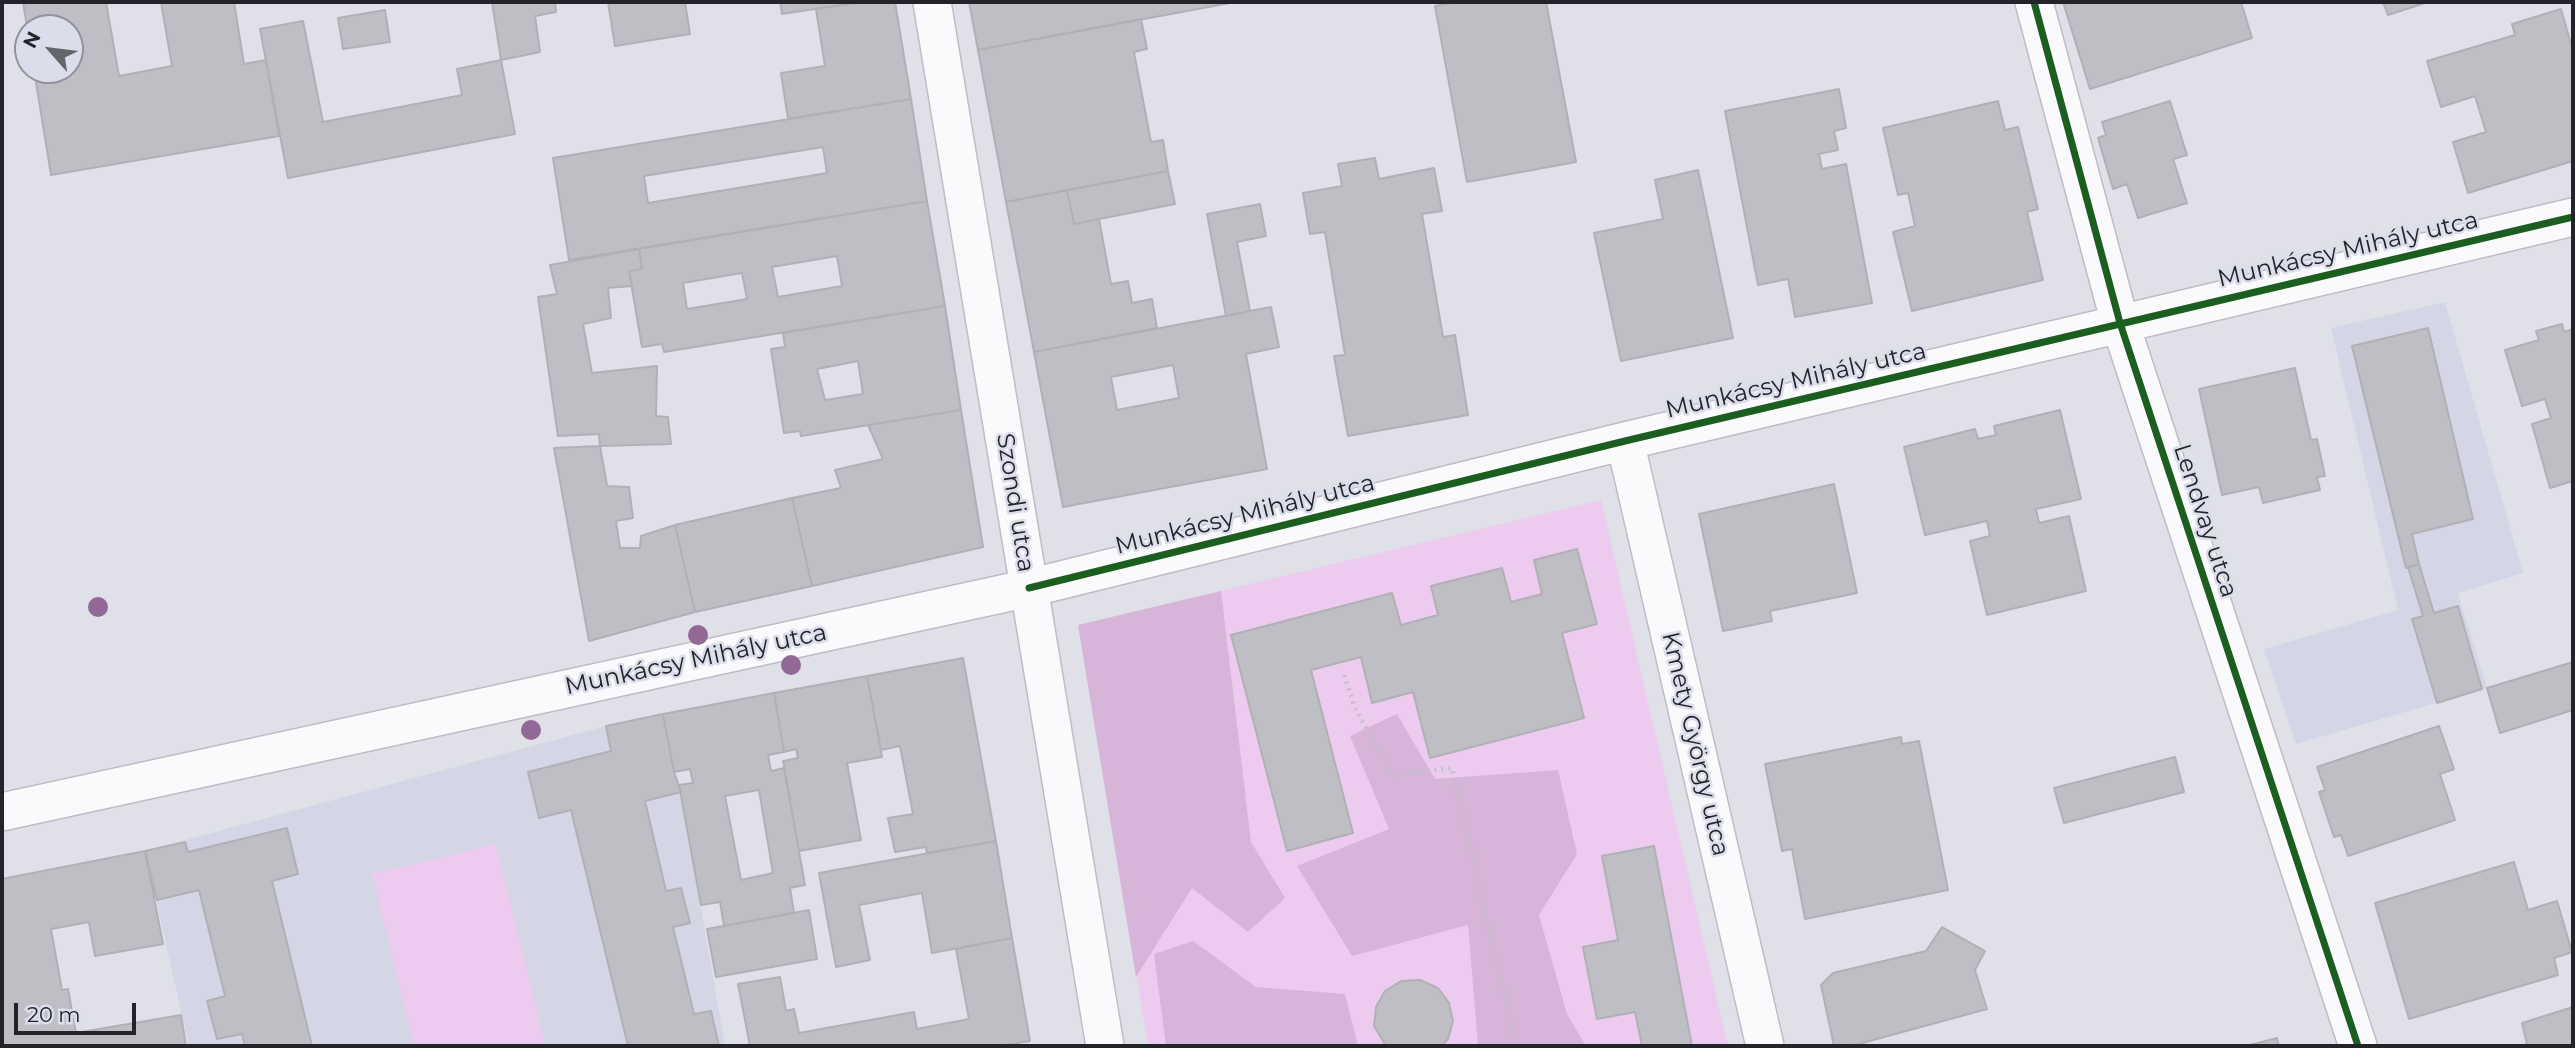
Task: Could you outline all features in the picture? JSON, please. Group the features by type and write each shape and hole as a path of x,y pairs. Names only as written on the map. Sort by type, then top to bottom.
{"street":[{"name":"Szondi utca","path":"932,2 1105,1046"},
{"name":"Lendvay utca","path":"2034,2 2120,323 2358,1046"},
{"name":"Munkácsy Mihály utca","path":"2,812 1029,588 1625,441 2573,217"},
{"name":"Kmety György utca","path":"1625,441 1765,1046"}],"path":[{"path":"1344,675 1355,708 1392,775 1452,768 1516,1046"}],"shaded area":[{"path":"2445,302 2523,573 2458,593 2487,688 2296,744 2264,649 2398,610 2331,328"},
{"path":"1601,500 1728,1046 1148,1046 1078,625"},
{"path":"1221,591 1251,842 1285,898 1248,932 1192,888 1136,977 1078,625"},
{"path":"663,714 674,772 681,792 725,1046 189,1046 145,851 606,726"},
{"path":"1397,714 1435,779 1558,770 1577,854 1539,915 1567,1014 1586,1046 1478,1046 1468,925 1352,956 1297,866 1389,829 1350,736"},
{"path":"496,844 545,1045 414,1046 372,874"},
{"path":"1193,941 1256,987 1345,994 1358,1046 1166,1046 1154,954"}],"building":[{"path":"23,2 106,2 119,76 172,66 161,2 234,2 244,64 266,60 279,136 51,175 36,84 84,84 84,14 25,14"},
{"path":"492,2 555,2 556,12 535,16 540,52 501,60"},
{"path":"608,2 685,2 690,34 615,46"},
{"path":"780,2 861,2 782,14"},
{"path":"861,2 895,2 911,99 788,119 781,73 825,66 816,9"},
{"path":"969,2 1235,2 978,50"},
{"path":"1457,2 1546,2 1576,162 1467,182 1435,6"},
{"path":"2063,2 2241,2 2252,38 2090,89"},
{"path":"2383,2 2428,2 2388,15"},
{"path":"2561,9 2573,51 2573,161 2468,193 2453,142 2486,132 2475,96 2441,107 2427,61 2515,35 2512,24"},
{"path":"385,10 390,42 343,49 338,18"},
{"path":"1141,19 1147,49 1134,52 1151,142 1163,140 1168,171 1006,202 978,50"},
{"path":"303,21 323,122 462,95 457,69 501,60 515,134 288,178 260,29"},
{"path":"1839,89 1846,128 1834,131 1838,150 1819,154 1822,169 1846,164 1872,303 1795,317 1788,279 1758,285 1725,111"},
{"path":"911,99 927,201 569,260 553,158","holes":["823,147 827,173 648,203 644,176"]},
{"path":"1998,101 2005,130 2018,127 2038,209 2027,212 2043,280 1912,311 1893,232 1915,226 1908,193 1898,195 1883,128"},
{"path":"2170,101 2187,155 2173,159 2187,203 2138,218 2127,184 2113,189 2098,138 2106,135 2102,122"},
{"path":"1375,158 1379,179 1434,168 1442,211 1422,214 1443,337 1455,335 1468,415 1348,436 1334,356 1345,355 1325,232 1310,234 1303,193 1342,186 1338,164"},
{"path":"1698,170 1733,338 1621,361 1594,233 1663,219 1655,180"},
{"path":"1168,171 1175,204 1074,224 1067,190"},
{"path":"1067,190 1074,224 1099,219 1111,284 1128,281 1132,303 1152,299 1157,328 1034,352 1006,202"},
{"path":"927,201 945,306 664,352 662,344 642,347 629,271 642,269 639,249","holes":["837,256 842,286 778,297 772,267","742,273 747,299 687,309 683,283"]},
{"path":"1260,204 1266,236 1237,242 1250,311 1226,316 1207,214"},
{"path":"639,249 642,269 629,271 632,286 608,288 611,318 583,324 592,373 657,366 656,416 668,417 671,444 600,446 599,434 558,436 538,297 557,294 550,265"},
{"path":"945,306 961,410 801,436 800,431 784,433 771,349 785,347 783,333","holes":["858,361 863,394 825,400 817,369"]},
{"path":"1271,307 1279,347 1246,354 1267,469 1063,507 1034,352","holes":["1173,365 1179,398 1117,410 1111,377"]},
{"path":"2562,324 2564,332 2573,329 2573,481 2550,488 2532,424 2551,418 2545,399 2522,406 2505,350 2539,340 2536,331"},
{"path":"2428,328 2473,519 2412,534 2419,564 2406,568 2352,346"},
{"path":"2295,368 2311,440 2317,439 2325,476 2317,477 2320,490 2263,503 2259,487 2222,495 2199,389"},
{"path":"961,410 983,547 812,586 792,498 841,488 835,470 883,459 868,425"},
{"path":"2060,410 2081,499 2036,509 2039,523 2069,516 2086,591 1987,615 1970,541 1990,536 1987,521 1925,535 1904,447 1975,429 1978,439 1996,435 1994,426"},
{"path":"600,446 607,486 629,487 633,518 616,521 620,548 640,548 641,536 675,525 695,612 589,641 554,448"},
{"path":"1834,484 1857,593 1770,611 1772,621 1723,631 1699,514"},
{"path":"792,498 812,586 695,612 675,525"},
{"path":"1577,549 1597,624 1562,633 1584,718 1430,758 1413,692 1372,703 1361,657 1311,670 1353,833 1287,851 1231,635 1392,593 1401,625 1438,615 1431,586 1502,568 1511,602 1542,594 1534,560"},
{"path":"2419,564 2434,613 2458,606 2482,689 2437,703 2412,619 2423,616 2408,567"},
{"path":"963,658 996,841 927,853 926,847 895,852 888,818 913,814 900,746 881,750 867,676"},
{"path":"2573,662 2573,710 2500,733 2487,688"},
{"path":"867,676 882,757 847,763 861,840 799,851 783,761 798,758 796,749 784,752 774,693"},
{"path":"774,693 784,752 768,755 771,771 784,768 805,885 790,888 794,913 724,926 720,902 701,905 679,785 693,783 690,769 674,772 663,714","holes":["759,790 773,873 741,880 725,796"]},
{"path":"663,714 674,772 681,792 645,801 666,891 681,888 690,923 673,927 694,1014 711,1011 719,1046 628,1046 571,810 539,818 528,772 611,751 606,726"},
{"path":"2439,726 2454,769 2440,774 2455,820 2348,856 2341,835 2334,837 2319,792 2325,790 2317,767"},
{"path":"1901,737 1902,744 1919,741 1948,890 1805,919 1792,849 1782,851 1765,764"},
{"path":"2175,757 2184,792 2064,823 2054,788"},
{"path":"287,828 298,874 272,881 312,1046 245,1046 242,1034 217,1039 207,1001 225,996 199,890 157,900 145,851 185,842 188,852"},
{"path":"996,841 1012,938 932,953 922,893 859,905 870,960 836,967 819,873"},
{"path":"1654,846 1692,1046 1642,1046 1635,1012 1597,1019 1583,947 1618,940 1602,856"},
{"path":"145,851 163,944 95,956 89,922 51,929 62,990 68,989 76,1033 181,1015 186,1046 2,1046 2,879"},
{"path":"2514,862 2528,910 2557,901 2572,952 2554,958 2558,975 2409,1019 2375,903"},
{"path":"809,910 817,959 716,977 707,929"},
{"path":"1942,927 1985,951 1975,970 1987,1009 1851,1046 1834,1046 1821,985 1833,973 1926,951"},
{"path":"1012,938 1030,1041 999,1046 750,1046 738,984 780,977 786,1011 794,1009 799,1033 914,1012 917,1029 969,1019 956,949"},
{"path":"1420,980 1438,988 1449,1003 1453,1021 1448,1039 1441,1046 1386,1046 1374,1026 1376,1007 1385,991 1401,981"},
{"path":"2573,1007 2573,1046 2519,1046 2527,1044 2522,1023"},
{"path":"2277,1038 2279,1046 2246,1046"}],"cycle path":[{"path":"2034,2 2120,323 2358,1046"},
{"path":"1029,588 1625,441 2573,217"}]}
